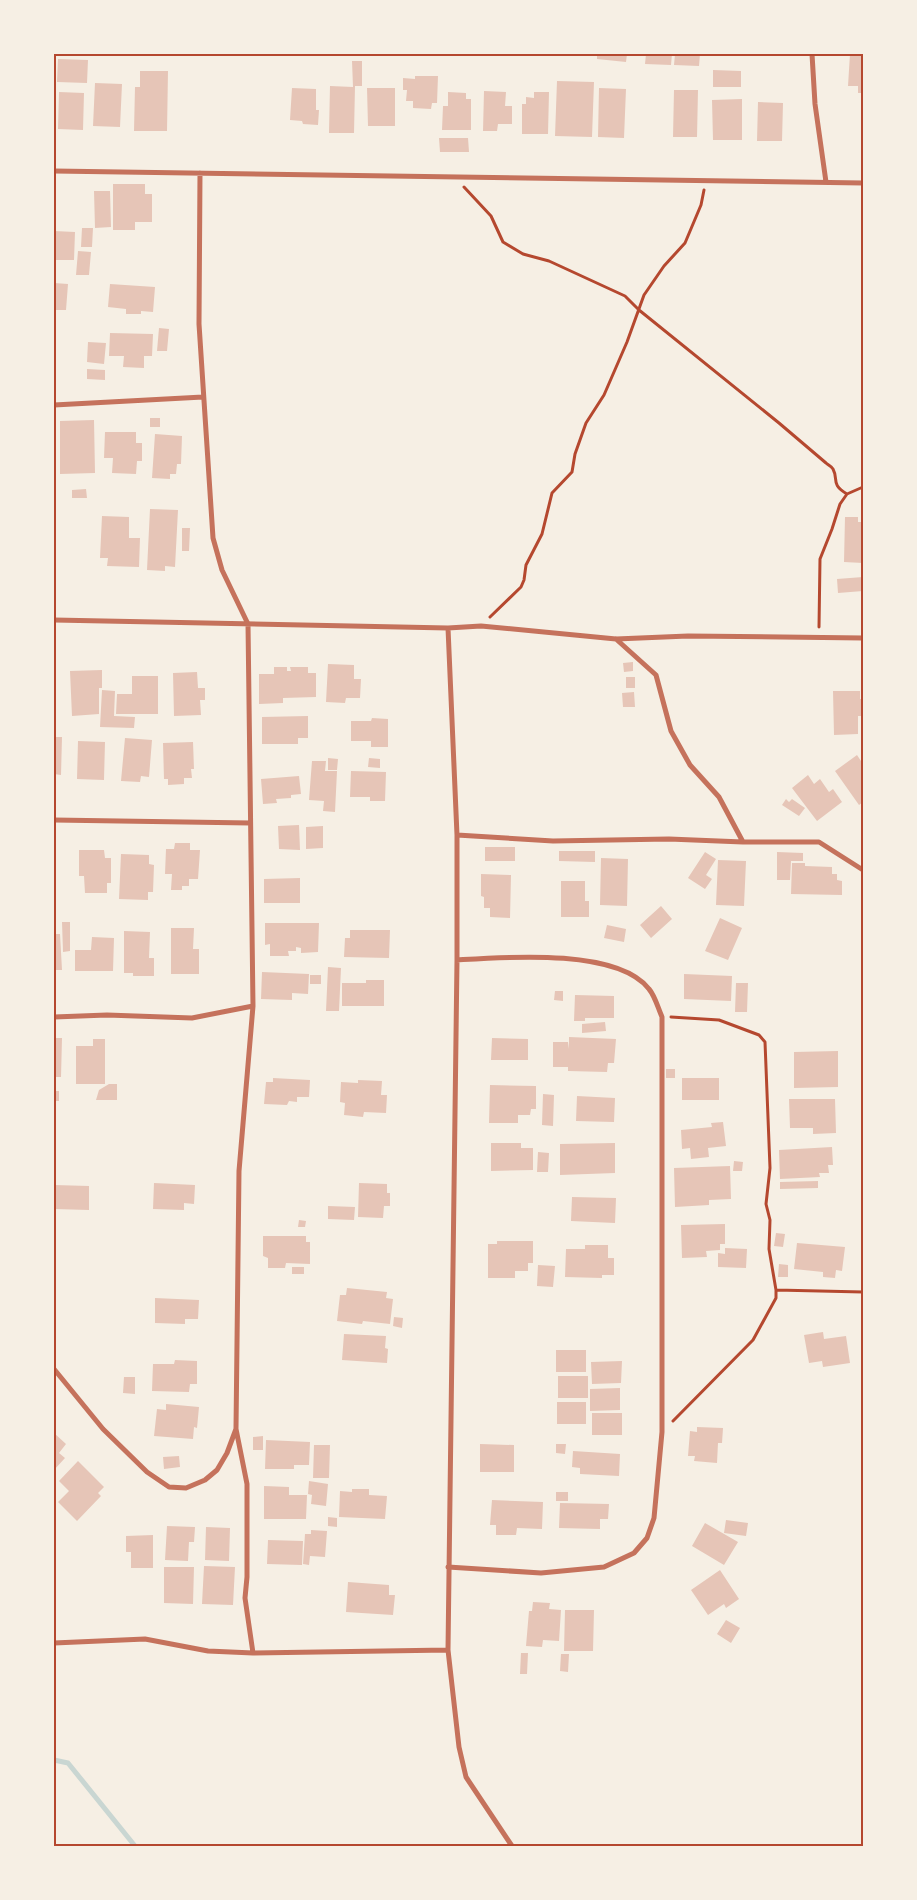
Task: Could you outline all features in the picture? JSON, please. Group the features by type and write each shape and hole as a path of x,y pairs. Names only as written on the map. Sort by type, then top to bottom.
{"street":[{"path":"812,54 815,104 826,182"},
{"path":"54,171 863,183"},
{"path":"200,173 199,324 212,538 222,570 248,624 253,1006 239,1171 236,1429 247,1484 245,1598 253,1653"},
{"path":"54,405 203,396"},
{"path":"54,620 448,628 481,626 616,639 688,636 863,638"},
{"path":"448,628 457,835 448,1650 459,1747 466,1777 512,1846"},
{"path":"616,639 656,675 671,730 690,765 719,797 743,842"},
{"path":"54,820 250,823"},
{"path":"457,835 553,841 669,839 743,842 819,842 863,870"},
{"path":"448,1567 541,1573 604,1567 634,1553 647,1538 654,1518 662,1432 662,1016 649,989 630,972 590,962 530,956 457,960"},
{"path":"54,1017 108,1015 192,1018 253,1006"},
{"path":"54,1369 103,1429 146,1472 169,1487 186,1488 206,1480 217,1470 227,1453 236,1429"},
{"path":"54,1643 145,1639 208,1651 253,1653 448,1650"}],"path":[{"path":"462,177 464,189 491,216 504,242 523,254 549,261 626,296 639,310 833,469 835,482 840,490 848,494"},
{"path":"481,626 521,587 526,565 542,534 552,493 572,472 575,454 584,434 586,423 604,395 644,295 664,266 684,243 702,205 706,180"},
{"path":"819,638 820,559 840,504 848,494 863,487"},
{"path":"662,1016 719,1020 758,1035 765,1042 770,1168 766,1204 770,1220 769,1249 776,1290 776,1298 753,1340 662,1432"},
{"path":"776,1290 863,1292"}],"building":[{"path":"597,54 627,54 626,62 597,59"},
{"path":"646,54 672,54 671,65 645,64"},
{"path":"675,54 700,54 699,66 674,65"},
{"path":"850,54 863,54 863,93 858,93 858,86 848,86"},
{"path":"58,59 88,60 87,83 57,82"},
{"path":"352,61 362,61 362,86 355,86 354,133 329,133 330,86 353,87"},
{"path":"713,70 741,71 741,87 713,87"},
{"path":"140,71 168,71 167,131 134,131 135,87 140,87"},
{"path":"415,76 438,76 437,103 432,103 431,109 413,108 413,101 406,101 407,90 403,90 403,78 415,79"},
{"path":"557,81 594,82 592,137 555,136"},
{"path":"95,83 122,84 120,127 93,126"},
{"path":"292,88 316,89 316,110 319,110 318,125 303,124 302,121 290,120"},
{"path":"367,88 395,88 395,126 368,126"},
{"path":"599,88 626,89 624,138 598,137"},
{"path":"674,90 698,90 697,137 673,137"},
{"path":"484,91 506,92 505,106 512,106 512,124 498,124 497,131 483,131"},
{"path":"59,92 84,93 83,130 58,129"},
{"path":"448,92 466,93 466,99 471,99 471,130 442,130 443,106 448,106"},
{"path":"534,92 549,92 548,134 522,134 522,104 526,104 526,97 534,98"},
{"path":"742,99 742,140 713,140 712,100"},
{"path":"758,102 783,103 782,141 757,141"},
{"path":"439,138 468,138 469,152 440,152"},
{"path":"113,184 145,184 145,194 152,194 152,222 135,222 135,230 113,230"},
{"path":"94,191 110,191 111,227 95,228"},
{"path":"82,228 93,228 92,247 81,247"},
{"path":"54,231 75,232 74,260 54,260"},
{"path":"78,251 91,252 89,275 76,275"},
{"path":"54,283 68,284 66,310 54,310"},
{"path":"110,284 155,287 153,312 141,311 141,314 126,314 126,309 108,307"},
{"path":"159,328 169,329 167,351 157,351"},
{"path":"110,333 153,334 152,356 144,356 144,368 123,367 124,356 109,356"},
{"path":"88,342 106,343 104,364 87,362"},
{"path":"87,369 105,370 105,380 87,379"},
{"path":"150,418 160,418 160,427 150,427"},
{"path":"94,420 95,473 60,474 60,421"},
{"path":"105,432 136,432 136,443 142,443 142,461 137,461 136,474 112,473 113,458 104,458"},
{"path":"155,434 182,436 181,464 177,464 176,474 170,474 170,479 152,478"},
{"path":"86,489 87,498 72,498 72,490"},
{"path":"150,509 178,510 175,567 165,566 165,571 147,570"},
{"path":"102,516 129,517 129,538 140,538 139,567 107,566 108,558 100,558"},
{"path":"845,517 858,517 858,522 863,522 863,563 844,562"},
{"path":"182,528 190,528 189,551 182,551"},
{"path":"863,577 863,591 838,593 837,579"},
{"path":"633,662 633,671 624,672 623,663"},
{"path":"328,664 354,665 354,679 361,679 360,698 346,698 345,703 326,702"},
{"path":"274,667 287,667 287,671 291,671 290,667 308,667 308,673 316,673 316,697 283,698 283,703 259,704 259,674 274,674"},
{"path":"102,670 102,688 99,688 99,714 72,716 70,671"},
{"path":"197,672 198,688 205,688 205,700 200,700 201,715 174,716 173,673"},
{"path":"132,676 158,676 158,714 116,714 117,694 132,694"},
{"path":"626,677 635,677 635,688 626,688"},
{"path":"102,690 115,691 114,716 135,717 134,728 100,727"},
{"path":"833,691 860,691 860,699 863,699 863,716 858,716 858,734 834,735"},
{"path":"634,692 635,707 623,707 622,693"},
{"path":"308,716 308,738 298,738 298,744 262,744 262,717"},
{"path":"372,718 388,719 388,747 371,747 371,741 351,741 351,721 371,721"},
{"path":"861,721 863,721 863,750 861,750"},
{"path":"54,737 62,737 61,775 54,774"},
{"path":"125,738 152,740 149,777 141,776 140,782 121,781"},
{"path":"78,741 105,742 104,780 77,779"},
{"path":"193,742 194,769 191,769 192,778 184,778 184,784 168,785 168,779 164,779 163,743"},
{"path":"857,755 863,764 863,802 859,805 835,771"},
{"path":"328,758 338,759 337,770 328,770"},
{"path":"369,758 380,759 380,768 368,767"},
{"path":"312,761 326,761 325,771 337,771 335,812 323,811 324,801 309,800"},
{"path":"351,771 386,772 385,801 370,801 370,797 350,797"},
{"path":"808,775 814,784 820,779 829,792 833,789 842,802 817,821 792,788"},
{"path":"299,776 301,794 291,795 291,798 276,799 277,803 263,804 261,779"},
{"path":"786,799 789,802 792,799 805,808 799,816 782,805"},
{"path":"299,825 300,850 279,849 278,826"},
{"path":"323,826 323,848 306,849 306,827"},
{"path":"175,843 190,843 190,850 200,850 198,879 189,879 189,886 182,886 182,890 171,890 172,874 165,874 166,849 174,849"},
{"path":"485,847 515,847 515,861 485,861"},
{"path":"54,848 56,848 56,890 54,890"},
{"path":"79,850 104,850 105,858 111,858 111,883 107,883 107,893 85,893 84,876 79,876"},
{"path":"559,851 595,851 595,862 559,861"},
{"path":"705,852 716,859 706,875 712,879 705,889 688,878"},
{"path":"777,852 803,853 803,861 791,861 790,880 777,880"},
{"path":"121,854 149,855 149,864 154,865 153,892 148,892 148,900 119,899"},
{"path":"601,858 628,859 627,906 600,905"},
{"path":"718,860 746,861 744,906 716,905"},
{"path":"792,863 805,863 805,866 832,867 832,874 837,874 837,880 842,881 842,895 791,894"},
{"path":"481,874 511,875 510,918 490,917 490,908 484,908 484,897 481,896"},
{"path":"300,878 300,903 264,903 264,879"},
{"path":"561,881 585,881 585,901 589,901 589,917 561,917"},
{"path":"661,906 672,919 651,938 640,925"},
{"path":"720,918 742,928 728,960 705,951"},
{"path":"62,922 70,922 70,951 63,952"},
{"path":"265,923 319,923 318,952 301,953 301,948 296,947 296,951 288,951 289,956 270,956 270,944 265,945"},
{"path":"607,925 626,929 624,942 604,938"},
{"path":"171,928 194,928 193,949 199,949 199,974 171,974"},
{"path":"350,930 390,930 389,958 344,957 345,938 350,938"},
{"path":"124,931 150,932 149,958 154,958 154,976 133,976 133,973 124,973"},
{"path":"54,934 60,934 62,970 54,970"},
{"path":"92,937 114,938 113,971 75,971 75,950 91,950"},
{"path":"328,967 341,968 339,1011 326,1011"},
{"path":"262,972 309,974 308,994 292,993 292,1000 261,999"},
{"path":"684,974 732,976 731,1001 684,999"},
{"path":"310,975 321,975 321,984 310,984"},
{"path":"366,980 384,980 384,1006 342,1006 342,983 366,983"},
{"path":"736,983 748,983 747,1012 735,1012"},
{"path":"555,991 563,991 563,1001 554,1000"},
{"path":"575,995 614,996 614,1018 585,1018 585,1021 574,1021"},
{"path":"605,1022 606,1031 582,1033 582,1024"},
{"path":"569,1037 616,1039 614,1063 608,1063 607,1072 568,1071 568,1067 553,1067 553,1042 568,1042 569,1049"},
{"path":"54,1038 62,1038 61,1077 54,1077"},
{"path":"492,1038 528,1039 528,1060 491,1060"},
{"path":"93,1039 105,1039 105,1084 76,1084 76,1046 93,1046"},
{"path":"838,1051 838,1087 794,1088 794,1052"},
{"path":"666,1069 675,1069 675,1078 666,1078"},
{"path":"273,1078 310,1080 309,1097 297,1097 297,1102 289,1101 287,1105 264,1104 266,1082 273,1082"},
{"path":"682,1078 719,1078 719,1100 682,1100"},
{"path":"358,1080 382,1081 381,1095 387,1095 386,1113 364,1112 363,1117 344,1115 345,1103 340,1102 341,1082 358,1083"},
{"path":"109,1084 117,1084 117,1100 96,1100 99,1090"},
{"path":"490,1085 536,1086 536,1109 531,1109 530,1115 518,1115 518,1123 489,1123"},
{"path":"54,1091 59,1091 59,1101 54,1101"},
{"path":"543,1094 554,1095 553,1126 542,1125"},
{"path":"577,1096 615,1098 614,1122 576,1121"},
{"path":"789,1099 835,1099 836,1133 813,1134 813,1128 790,1128"},
{"path":"723,1122 726,1146 708,1148 709,1157 691,1159 690,1148 682,1149 681,1130 712,1127 711,1123"},
{"path":"491,1143 521,1143 521,1148 533,1148 533,1170 491,1171"},
{"path":"615,1143 615,1173 560,1175 560,1144"},
{"path":"832,1147 833,1165 828,1165 829,1173 819,1173 820,1177 780,1179 779,1150"},
{"path":"538,1152 549,1153 548,1172 537,1172"},
{"path":"734,1161 743,1162 742,1171 733,1171"},
{"path":"730,1166 731,1199 709,1200 709,1205 675,1207 674,1168"},
{"path":"818,1181 818,1188 780,1189 780,1182"},
{"path":"154,1183 195,1185 194,1204 184,1203 184,1210 153,1209"},
{"path":"359,1183 387,1184 387,1193 390,1193 390,1206 384,1206 383,1218 358,1217"},
{"path":"54,1185 89,1186 89,1210 54,1209"},
{"path":"572,1197 616,1198 615,1223 571,1221"},
{"path":"328,1206 355,1207 354,1220 328,1219"},
{"path":"299,1220 306,1221 305,1227 298,1227"},
{"path":"725,1224 725,1244 720,1244 720,1250 706,1251 707,1257 682,1258 681,1225"},
{"path":"776,1233 785,1234 783,1247 774,1246"},
{"path":"263,1236 306,1236 306,1242 310,1242 310,1264 286,1263 285,1268 268,1268 268,1258 263,1256"},
{"path":"497,1241 533,1241 533,1263 528,1263 528,1271 515,1271 515,1278 488,1278 488,1244 497,1244"},
{"path":"797,1243 845,1247 842,1271 836,1270 835,1278 823,1277 823,1272 794,1269"},
{"path":"585,1245 608,1245 608,1258 614,1258 614,1275 602,1275 602,1278 565,1277 566,1249 585,1249"},
{"path":"725,1248 747,1249 746,1268 718,1267 718,1253 725,1254"},
{"path":"779,1264 788,1265 788,1277 778,1277"},
{"path":"538,1265 555,1266 553,1287 537,1286"},
{"path":"292,1267 304,1267 304,1274 292,1274"},
{"path":"347,1288 387,1292 386,1298 393,1299 390,1324 363,1321 362,1324 337,1321 340,1295 346,1295"},
{"path":"155,1298 199,1300 198,1319 185,1319 185,1324 155,1323"},
{"path":"394,1317 403,1318 402,1328 393,1326"},
{"path":"823,1332 824,1339 846,1336 850,1363 823,1367 822,1361 809,1363 804,1335"},
{"path":"344,1334 386,1336 385,1348 388,1349 387,1363 342,1360"},
{"path":"556,1350 586,1350 586,1372 556,1372"},
{"path":"175,1360 197,1361 197,1384 190,1384 189,1392 152,1391 153,1364 174,1364"},
{"path":"622,1361 621,1383 592,1384 591,1362"},
{"path":"558,1376 588,1376 588,1398 558,1398"},
{"path":"124,1377 135,1377 135,1394 123,1393"},
{"path":"620,1388 620,1410 590,1411 590,1389"},
{"path":"557,1402 586,1402 586,1424 557,1424"},
{"path":"166,1404 199,1407 197,1428 194,1427 193,1439 154,1436 157,1409 166,1410"},
{"path":"592,1413 622,1413 622,1435 592,1435"},
{"path":"697,1427 723,1428 722,1443 718,1443 717,1463 694,1461 695,1456 688,1456 690,1431 697,1432"},
{"path":"54,1433 66,1444 59,1453 65,1458 54,1470"},
{"path":"263,1436 263,1450 253,1450 253,1437"},
{"path":"266,1440 310,1442 309,1465 294,1465 294,1469 265,1469"},
{"path":"480,1444 514,1445 514,1472 480,1472"},
{"path":"556,1444 566,1444 565,1454 556,1453"},
{"path":"314,1445 330,1445 329,1478 313,1478"},
{"path":"573,1451 620,1454 619,1476 580,1474 580,1468 572,1467"},
{"path":"179,1456 180,1467 164,1469 163,1457"},
{"path":"78,1461 104,1487 98,1493 101,1496 77,1521 58,1502 69,1491 59,1481"},
{"path":"309,1481 328,1484 326,1506 311,1504 312,1495 308,1494"},
{"path":"264,1486 289,1487 289,1495 307,1495 306,1519 264,1519"},
{"path":"352,1489 369,1489 369,1495 387,1496 385,1519 339,1517 340,1491 352,1492"},
{"path":"556,1492 568,1492 568,1501 556,1501"},
{"path":"492,1500 543,1502 542,1529 517,1528 516,1535 496,1535 496,1525 490,1525"},
{"path":"560,1503 609,1504 608,1519 600,1519 600,1529 559,1528"},
{"path":"328,1517 337,1518 337,1527 328,1526"},
{"path":"726,1520 748,1523 746,1536 724,1533"},
{"path":"705,1523 738,1542 724,1565 692,1546"},
{"path":"167,1526 195,1527 194,1542 189,1542 188,1561 165,1560"},
{"path":"206,1527 230,1528 229,1561 205,1560"},
{"path":"311,1530 327,1531 325,1557 310,1556 309,1565 303,1564 305,1534 311,1534"},
{"path":"153,1535 153,1568 131,1568 131,1552 126,1552 126,1536"},
{"path":"268,1540 303,1541 302,1565 267,1564"},
{"path":"204,1566 235,1567 233,1605 202,1604"},
{"path":"164,1567 194,1567 193,1604 164,1603"},
{"path":"720,1570 739,1599 726,1608 724,1604 708,1615 691,1590"},
{"path":"348,1582 389,1585 389,1595 395,1595 393,1615 346,1612"},
{"path":"533,1602 550,1603 549,1609 561,1610 559,1641 543,1640 542,1647 526,1646 529,1611 532,1611"},
{"path":"565,1610 594,1610 593,1651 564,1651"},
{"path":"726,1620 740,1628 731,1643 717,1634"},
{"path":"521,1653 528,1653 527,1674 520,1674"},
{"path":"561,1654 569,1654 568,1672 560,1671"}],"waterway":[{"path":"54,1760 68,1763 135,1846"}]}
